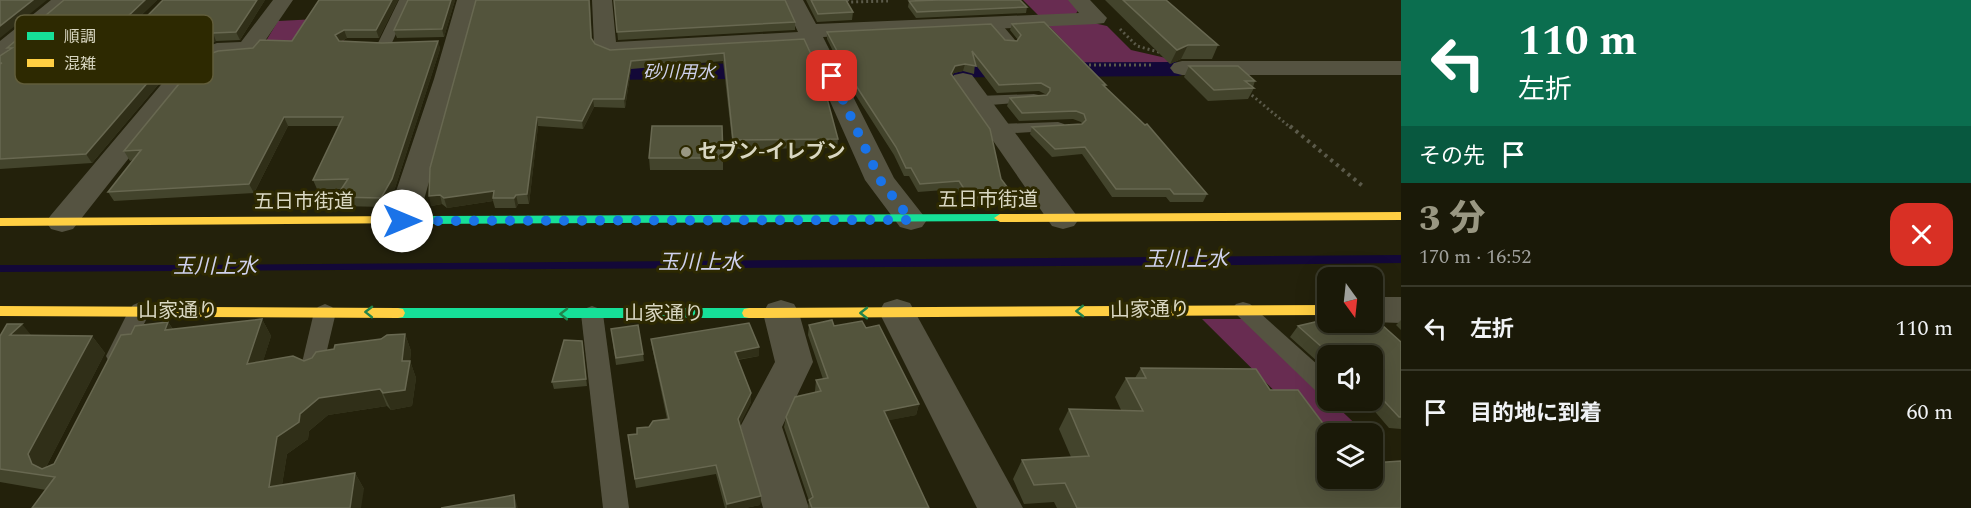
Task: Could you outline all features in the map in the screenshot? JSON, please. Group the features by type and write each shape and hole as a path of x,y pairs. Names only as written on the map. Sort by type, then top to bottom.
{"main road":[{"name":"五日市街道","path":"0,222 911,220 1400,216"},
{"name":"山家通り","path":"0,311 22,319 140,310 592,314 1317,310"}],"street":[{"path":"42,15 64,0"},
{"path":"248,49 284,0"},
{"path":"402,221 447,74 449,44 467,0"},
{"path":"602,0 605,45 612,49 810,34 1096,18"},
{"path":"793,0 880,180 911,220"},
{"path":"1078,0 1096,18"},
{"path":"0,53 10,37"},
{"path":"213,51 276,47"},
{"path":"1181,67 1401,68"},
{"path":"62,222 176,84"},
{"path":"971,90 1063,219"},
{"path":"897,312 1000,508"},
{"path":"781,313 794,362 761,427 786,508"}],"lane":[{"path":"368,46 390,45 405,0"},
{"path":"993,23 1010,43"},
{"path":"971,90 1039,97"},
{"path":"998,129 1073,126"},
{"path":"1243,309 1317,378"},
{"path":"110,371 140,310"},
{"path":"312,367 325,312"},
{"path":"592,314 616,508"}],"path":[{"path":"1096,18 1113,22 1137,46 1168,54 1181,67"},
{"path":"1082,65 1181,67"},
{"path":"1220,68 1400,216"}],"shaded area":[{"path":"1023,0 1070,0 1079,9 1075,15 1039,16"},
{"path":"357,17 342,43 266,41 278,21"},
{"path":"1089,22 1107,26 1131,50 1166,58 1172,64 1085,63 1047,24"},
{"path":"1202,319 1244,319 1317,388 1317,411 1342,411 1354,423 1317,423 1317,433"}],"water":[{"name":"玉川上水","path":"1401,255 1401,263 1238,265 0,272 0,265"}],"building":[{"path":"0,0 33,0 0,26"},
{"path":"64,0 145,0 129,15 46,15"},
{"path":"163,0 257,0 236,32 213,33 213,15 148,15"},
{"path":"319,0 392,0 376,30 344,30 335,35 339,41 382,43 438,41 392,179 381,198 336,197 348,179 313,180 343,117 284,117 249,184 108,192 141,150 124,151 179,84 213,84 213,53 253,48 260,40 292,41"},
{"path":"408,0 451,0 442,29 394,30"},
{"path":"476,0 589,0 591,38 595,44 610,50 804,39 821,76 838,139 733,140 724,53 631,61 624,99 593,99 582,121 537,117 527,194 516,195 514,198 493,198 494,191 444,198 440,195 429,196 430,168"},
{"path":"614,0 785,0 795,22 617,32"},
{"path":"811,0 846,0 853,12 818,14"},
{"path":"1020,0 1027,7 917,12 909,1"},
{"path":"1123,0 1166,0 1218,45 1188,45 1177,50"},
{"path":"1044,22 1106,85 1103,85 1145,125 1147,124 1207,194 1174,194 1170,189 1116,189 1085,147 1055,149 1032,127 1082,124 1086,120 1084,114 1076,111 1022,113 1010,98 1047,95 1050,88 1041,83 999,85 972,51 976,66 965,64 955,66 951,74 990,129 1001,179 1014,196 970,198 959,181 920,184 911,168 906,168 896,147 853,81 827,32 991,24 1005,40 1017,41 1021,35 1012,24"},
{"path":"15,41 15,84 146,84 86,154 0,159 0,64 2,63 0,63 0,56 12,48 7,48"},
{"path":"1189,66 1238,66 1255,81 1245,81 1254,88 1214,90"},
{"path":"652,126 722,126 723,158 649,158"},
{"path":"262,319 247,364 293,356 304,361 312,358 316,352 334,349 335,345 381,339 387,335 405,334 402,361 410,361 405,390 383,393 380,389 319,398 300,414 299,422 277,437 269,487 355,473 350,508 32,508 55,477 0,469 0,336 7,324 22,324 10,335 92,336 28,454 32,464 42,469 54,464 121,335 131,334 135,326 168,322 165,330"},
{"path":"832,320 834,326 862,321 866,328 879,325 919,404 884,411 929,508 812,508 809,500 813,497 786,417 795,397 821,391 816,380 828,378 809,325"},
{"path":"1317,322 1317,333 1383,333 1383,326 1401,342 1401,417 1383,400 1383,345 1320,345 1298,326"},
{"path":"749,323 759,347 735,352 751,393 738,419 761,496 727,504 716,465 635,479 628,435 637,434 637,428 649,427 653,421 669,419 651,339"},
{"path":"638,325 643,354 616,358 611,329"},
{"path":"564,340 582,341 586,379 552,382"},
{"path":"1141,368 1256,369 1270,390 1298,390 1323,423 1317,423 1317,489 1383,489 1383,462 1401,461 1401,508 1077,508 1065,483 1034,485 1022,460 1089,456 1069,409 1143,411 1126,378 1146,378"},
{"path":"514,495 515,508 441,508"}],"waterway":[{"name":"砂川用水","path":"583,72 1178,69"}],"traffic: fast":[{"path":"419,220 1000,218"},
{"path":"398,313 749,313"}],"traffic: slow":[{"path":"1000,218 1401,216"},
{"path":"0,222 419,220"},
{"path":"749,313 1317,310"},
{"path":"0,311 398,313"}],"place":[{"name":"セブン-イレブン","path":"686,152"}],"route":[{"path":"402,221 911,220 880,180 832,76"}]}
